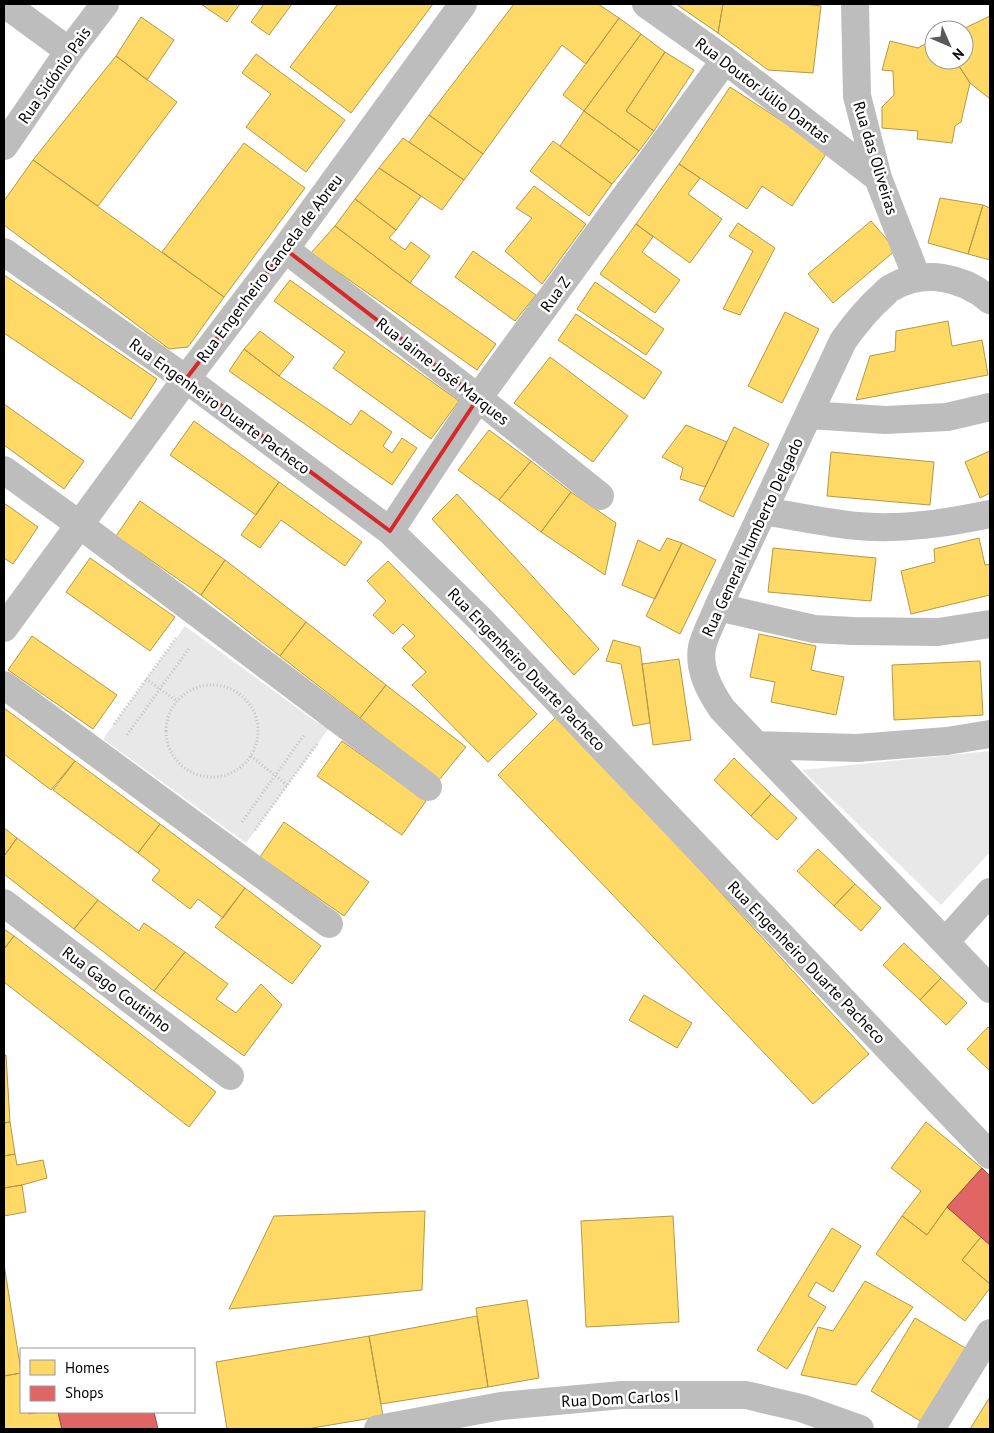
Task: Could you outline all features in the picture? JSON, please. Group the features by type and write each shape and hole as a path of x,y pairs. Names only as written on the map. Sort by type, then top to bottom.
{"street":[{"path":"5,4 69,51"},
{"name":"Rua Sidónio Pais","path":"4,146 69,51 105,4"},
{"name":"Rua Engenheiro Cancela de Abreu","path":"4,628 463,4"},
{"name":"Rua Doutor Júlio Dantas","path":"646,4 725,60 878,178"},
{"name":"Rua das Oliveiras","path":"855,4 857,96 878,178 917,278"},
{"name":"Rua Z","path":"390,531 478,398 725,60"},
{"name":"Rua Jaime José Marques","path":"284,249 478,398 600,496"},
{"name":"Rua Engenheiro Duarte Pacheco","path":"4,252 186,380 390,531 481,620 990,1155"},
{"name":"Rua General Humberto Delgado","path":"990,300 981,292 962,283 942,277 917,278 892,287 872,304 855,324 844,341 763,511 702,646 705,679 722,709 990,989"},
{"path":"809,415 886,420 947,417 990,407"},
{"path":"4,470 428,787"},
{"path":"763,511 858,526 906,527 951,522 990,514"},
{"path":"718,607 814,629 853,632 938,632 990,624"},
{"path":"4,685 329,924"},
{"path":"756,745 857,748 947,741 990,734"},
{"path":"945,942 990,892"},
{"name":"Rua Gago Coutinho","path":"4,903 230,1076"},
{"path":"931,1429 990,1333"},
{"name":"Rua Dom Carlos I","path":"378,1429 501,1406 622,1395 746,1395 801,1408 860,1429"},
{"path":"468,1429 501,1406"}],"path":[{"path":"94,751 196,612"},
{"path":"122,742 192,644"},
{"path":"146,679 177,701"},
{"path":"216,684 232,688 245,698 254,710 258,726 258,740 251,756 243,766 230,773 216,777 201,776 187,770 176,760 169,747 166,732 168,718 177,701 186,692 201,686 216,684"},
{"path":"236,856 336,717"},
{"path":"238,827 309,728"},
{"path":"251,756 287,785"}],"highlighted area":[{"path":"285,249 478,398 390,531 186,379"}],"shaded area":[{"path":"185,626 315,721 329,728 246,843 103,739"},
{"path":"990,751 990,852 941,905 802,770"}],"building: Homes":[{"path":"201,4 240,4 227,22"},
{"path":"264,4 292,4 269,35 251,22"},
{"path":"338,4 433,4 351,113 290,67"},
{"path":"514,4 598,4 619,18 586,64 562,45 483,154 429,115"},
{"path":"676,4 723,4 718,33"},
{"path":"723,4 803,4 821,6 813,73 768,70 718,33"},
{"path":"990,16 990,99 970,83 962,70 974,70 974,24"},
{"path":"141,17 174,40 147,80 116,56"},
{"path":"619,18 641,34 584,111 563,95"},
{"path":"641,34 665,52 626,111 654,131 639,151 584,111"},
{"path":"890,41 918,48 924,45 924,70 962,70 970,83 961,122 955,126 952,143 917,139 918,131 882,128 882,107 894,95 893,71 882,70"},
{"path":"665,52 694,70 654,131 626,111"},
{"path":"256,54 345,120 306,172 246,127 271,94 242,73"},
{"path":"116,56 177,102 98,206 33,160"},
{"path":"730,87 828,151 792,206 762,186 747,209 679,164"},
{"path":"584,111 639,151 612,184 560,146"},
{"path":"429,115 483,154 464,180 409,142"},
{"path":"403,138 464,180 442,210 379,168"},
{"path":"553,141 612,184 589,216 530,171"},
{"path":"244,143 305,188 224,297 162,252"},
{"path":"33,160 224,297 188,347 169,349 4,225 4,201"},
{"path":"679,164 700,178 688,194 722,219 690,263 636,224"},
{"path":"379,168 421,196 396,230 355,199"},
{"path":"534,186 586,224 542,284 505,251 532,218 516,208"},
{"path":"940,198 983,205 968,254 928,243"},
{"path":"355,199 396,230 389,238 405,250 411,242 430,256 410,283 335,226"},
{"path":"983,205 990,208 990,260 968,254"},
{"path":"871,221 896,250 833,303 808,274"},
{"path":"738,223 775,248 740,315 723,309 753,251 729,236"},
{"path":"636,224 653,237 642,252 680,280 655,313 600,274"},
{"path":"335,226 410,283 496,344 477,370 311,253"},
{"path":"473,251 536,295 515,321 455,277"},
{"path":"4,275 157,379 131,419 4,333"},
{"path":"290,280 459,401 431,439 333,368 345,352 274,301"},
{"path":"595,282 664,329 646,355 577,309"},
{"path":"785,312 819,329 782,403 748,386"},
{"path":"576,314 662,372 644,399 558,340"},
{"path":"948,321 952,346 982,340 988,375 856,400 870,356 895,351 896,331"},
{"path":"260,331 294,357 279,376 244,349"},
{"path":"244,349 279,376 351,425 361,410 392,432 383,446 392,453 402,438 417,448 392,485 229,371"},
{"path":"550,357 628,416 593,462 514,403"},
{"path":"4,404 84,461 64,489 4,445"},
{"path":"194,421 279,482 256,515 170,455"},
{"path":"686,425 727,442 705,487 680,479 683,468 662,457"},
{"path":"734,427 769,444 733,517 699,500"},
{"path":"489,430 531,461 499,500 458,470"},
{"path":"990,451 990,493 980,498 965,462"},
{"path":"831,452 934,462 930,505 827,496"},
{"path":"531,461 571,492 541,532 499,500"},
{"path":"279,482 362,542 345,566 281,520 260,548 241,535"},
{"path":"571,492 616,523 605,575 541,532"},
{"path":"457,494 599,649 574,675 432,519"},
{"path":"140,501 225,560 201,595 116,536"},
{"path":"4,503 38,527 13,564 4,558"},
{"path":"667,538 682,543 655,599 622,585 638,540 660,551"},
{"path":"979,538 985,565 990,564 990,595 911,614 901,571 935,562 934,549"},
{"path":"682,543 716,560 680,634 646,616"},
{"path":"773,548 876,558 871,601 768,592"},
{"path":"90,558 175,617 150,651 66,592"},
{"path":"225,560 306,622 280,656 201,595"},
{"path":"388,561 537,714 488,762 412,685 426,672 402,648 415,636 403,624 393,634 373,615 386,601 367,581"},
{"path":"306,622 386,685 360,718 280,656"},
{"path":"759,634 816,646 811,670 844,677 836,715 771,702 775,682 750,677"},
{"path":"32,636 117,695 93,729 8,670"},
{"path":"613,640 640,647 650,723 633,726 621,664 606,661"},
{"path":"679,659 691,740 653,745 642,664"},
{"path":"980,661 983,715 894,720 892,665"},
{"path":"386,685 466,747 439,780 360,718"},
{"path":"4,708 75,761 51,790 4,754"},
{"path":"558,715 869,1054 813,1104 498,775"},
{"path":"342,741 426,801 402,835 317,776"},
{"path":"734,758 771,794 751,816 714,780"},
{"path":"75,761 160,824 138,853 53,790"},
{"path":"771,794 797,818 777,840 751,816"},
{"path":"284,822 369,882 344,916 260,857"},
{"path":"160,824 245,888 223,918 198,899 190,909 152,880 160,870 138,853"},
{"path":"4,828 17,838 4,856"},
{"path":"17,838 98,900 74,929 4,874 4,856"},
{"path":"818,849 855,884 834,906 797,871"},
{"path":"855,884 881,908 861,931 834,906"},
{"path":"245,888 321,946 292,984 215,927"},
{"path":"98,900 139,931 144,923 185,952 154,991 74,929"},
{"path":"4,929 14,936 4,949"},
{"path":"14,936 216,1092 189,1127 4,982 4,949"},
{"path":"904,943 941,978 920,1000 883,965"},
{"path":"185,952 228,984 216,999 236,1013 261,984 282,1005 244,1056 154,991"},
{"path":"941,978 967,1003 946,1025 920,1000"},
{"path":"644,995 692,1023 677,1048 629,1020"},
{"path":"988,1027 990,1029 990,1071 967,1049"},
{"path":"6,1055 10,1122 4,1123 4,1056"},
{"path":"10,1122 15,1154 4,1156 4,1123"},
{"path":"926,1122 982,1168 947,1207 927,1235 902,1216 921,1191 891,1168"},
{"path":"15,1154 17,1165 43,1160 47,1178 4,1188 4,1156"},
{"path":"22,1185 26,1212 4,1216 4,1188"},
{"path":"947,1207 981,1237 962,1260 990,1284 990,1288 965,1321 876,1254 902,1216 927,1235"},
{"path":"425,1211 422,1290 229,1309 274,1216"},
{"path":"673,1216 679,1322 586,1327 581,1221"},
{"path":"832,1228 861,1246 833,1292 816,1282 808,1296 826,1307 787,1369 757,1350"},
{"path":"981,1237 990,1245 990,1284 962,1260"},
{"path":"4,1264 20,1373 4,1376"},
{"path":"865,1281 913,1307 856,1385 801,1375 818,1327 833,1331"},
{"path":"527,1300 539,1378 488,1387 476,1308"},
{"path":"477,1316 488,1387 381,1404 369,1336"},
{"path":"915,1318 967,1349 922,1422 871,1391"},
{"path":"369,1336 383,1416 307,1429 227,1429 216,1362"},
{"path":"20,1373 20,1413 58,1413 62,1429 4,1429 4,1376"},
{"path":"990,1397 990,1429 970,1429"}],"building: Shops":[{"path":"982,1168 990,1176 990,1245 947,1207"},
{"path":"58,1413 154,1413 158,1429 62,1429"}]}
